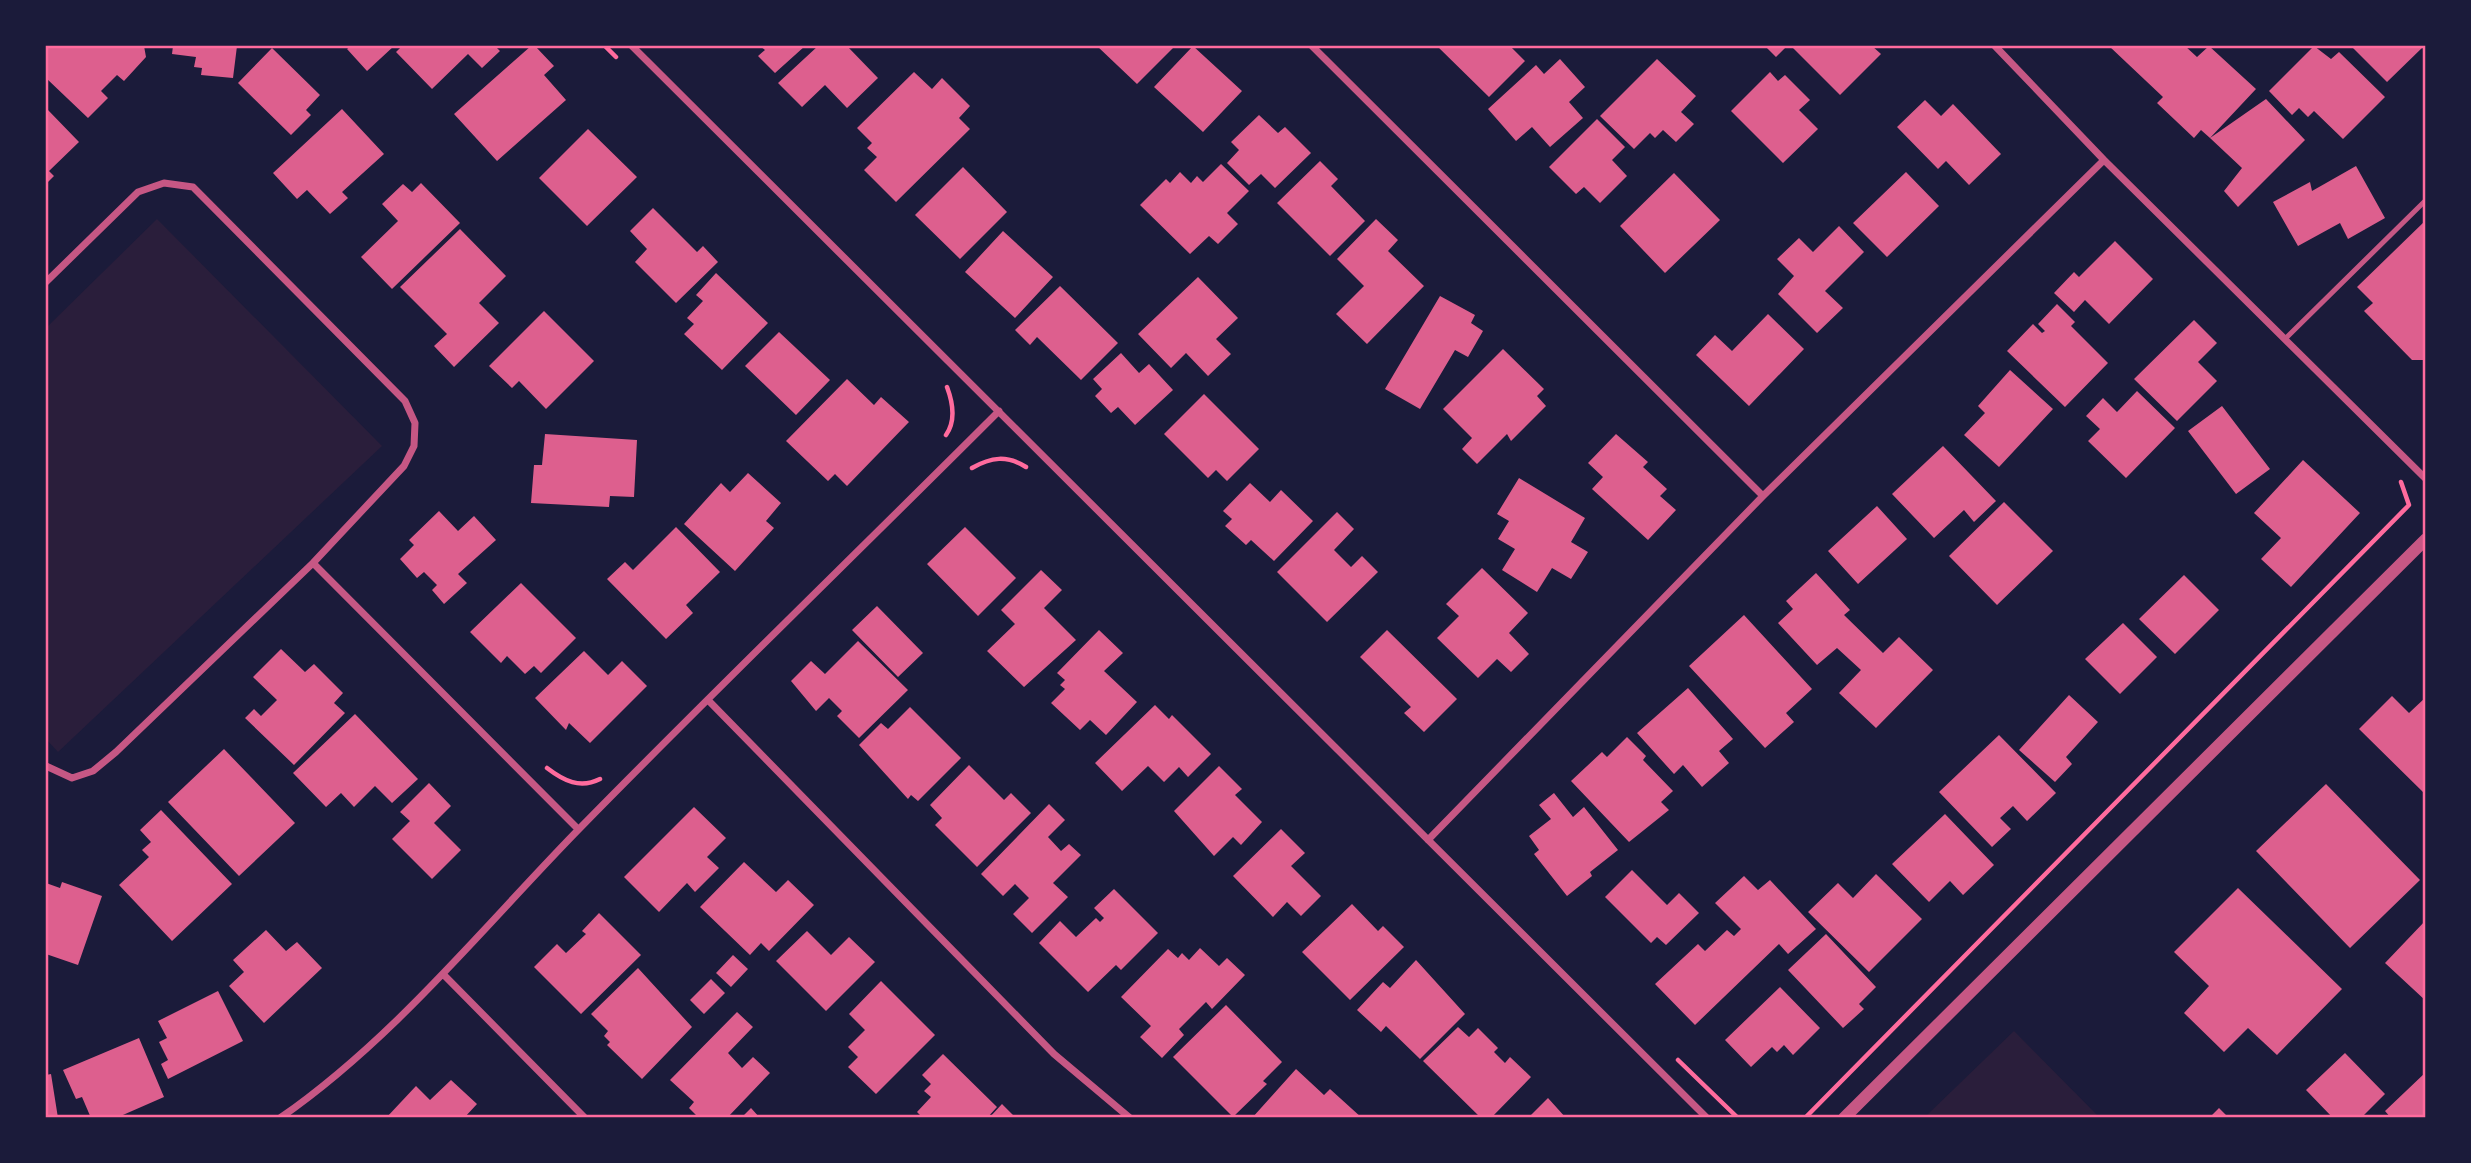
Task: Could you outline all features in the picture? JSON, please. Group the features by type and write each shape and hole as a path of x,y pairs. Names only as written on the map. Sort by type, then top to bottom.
{"street":[{"path":"632,46 1707,1118"},
{"path":"1312,46 1763,496"},
{"path":"1994,46 2104,160 2426,479"},
{"path":"1428,840 1763,496 2104,160"},
{"path":"46,282 138,192 164,183 193,187 405,401 415,423 414,446 404,466 313,563 93,771 72,778 46,766"},
{"path":"280,1118 328,1081 443,974 578,829 999,411"},
{"path":"1844,1118 2426,539"},
{"path":"313,563 578,829"},
{"path":"708,700 1054,1054 1130,1118"},
{"path":"443,974 585,1118"}],"lane":[{"path":"2285,340 2426,200"}],"path":[{"path":"605,46 624,65"},
{"path":"938,378 947,387 953,403 951,429 939,445"},
{"path":"1805,1118 2409,505"},
{"path":"547,768 562,780 587,786 603,778"}],"shaded area":[{"path":"157,219 382,446 58,752 46,739 46,328"},
{"path":"2014,1031 2099,1117 1925,1117"}],"building":[{"path":"46,46 144,46 146,57 124,81 117,75 101,91 108,98 88,118 46,78"},
{"path":"173,46 237,46 233,78 201,75 202,68 194,67 196,57 172,54"},
{"path":"351,46 394,46 367,71 347,49"},
{"path":"402,46 495,46 500,51 482,68 468,54 432,89 396,52"},
{"path":"531,46 535,46 554,66 544,75 566,100 497,161 454,114"},
{"path":"760,46 805,46 775,73 758,56 765,50"},
{"path":"818,46 847,46 878,78 847,108 825,85 802,107 778,83"},
{"path":"1097,46 1175,46 1137,84"},
{"path":"1193,46 1242,91 1203,132 1154,87"},
{"path":"1437,46 1510,46 1525,61 1489,97"},
{"path":"1765,46 1787,46 1776,57"},
{"path":"1872,46 1881,54 1840,95 1793,48"},
{"path":"2109,46 2185,46 2197,57 2209,46 2256,89 2210,138 2201,130 2194,138 2157,103 2163,97"},
{"path":"2314,46 2331,59 2339,52 2385,97 2343,139 2314,111 2308,117 2299,108 2292,115 2269,91"},
{"path":"2351,46 2424,46 2387,82"},
{"path":"272,48 320,95 306,110 311,115 291,135 238,83"},
{"path":"1560,59 1585,87 1569,102 1583,118 1550,147 1532,127 1516,141 1488,109 1536,65 1544,74"},
{"path":"1657,59 1696,96 1681,112 1694,124 1676,142 1663,130 1655,138 1650,133 1634,149 1600,116"},
{"path":"914,72 932,89 942,78 970,106 959,118 970,129 896,202 864,170 877,157 867,148 872,143 857,128"},
{"path":"1770,72 1778,81 1785,75 1810,100 1799,110 1818,129 1783,163 1731,111"},
{"path":"2266,99 2305,140 2238,207 2224,191 2242,168 2210,138"},
{"path":"1925,100 1941,116 1953,104 2001,154 1969,185 1946,161 1938,169 1897,127"},
{"path":"47,109 79,142 49,171 54,176 46,184"},
{"path":"342,109 384,154 342,192 348,198 330,214 307,190 297,199 273,173"},
{"path":"1259,115 1278,133 1285,127 1311,153 1275,188 1261,174 1249,185 1227,163 1239,150 1231,142"},
{"path":"1597,119 1625,147 1612,160 1627,176 1600,203 1584,187 1576,194 1549,167"},
{"path":"588,129 637,177 587,226 539,178"},
{"path":"1320,161 1338,179 1331,186 1365,221 1330,256 1277,203"},
{"path":"1221,164 1249,191 1227,213 1238,224 1218,244 1209,236 1190,254 1140,205 1166,179 1170,183 1180,172 1191,183 1197,176 1203,182"},
{"path":"2356,166 2385,218 2348,239 2340,223 2298,246 2273,202 2310,182 2312,191"},
{"path":"963,167 1007,212 960,259 915,215"},
{"path":"1906,172 1939,206 1887,257 1853,223"},
{"path":"1674,173 1720,220 1665,273 1620,226"},
{"path":"421,183 460,223 392,289 361,257 398,221 382,204 403,184 412,192"},
{"path":"653,208 697,252 703,246 718,262 676,303 635,262 647,249 630,231"},
{"path":"1376,219 1398,240 1388,251 1424,286 1367,344 1336,314 1364,286 1337,259"},
{"path":"2426,220 2426,360 2412,360 2364,311 2373,303 2357,287"},
{"path":"1839,226 1864,252 1825,291 1843,308 1817,333 1778,294 1794,276 1777,259 1799,238 1813,252"},
{"path":"460,229 506,276 479,303 499,323 454,367 434,346 447,334 400,287"},
{"path":"1003,231 1053,277 1015,318 965,272"},
{"path":"2115,241 2153,279 2109,324 2085,300 2074,312 2054,293 2074,272 2079,277"},
{"path":"716,273 768,323 722,370 684,334 694,324 687,318 703,301 696,295"},
{"path":"1198,277 1238,318 1216,339 1231,354 1208,376 1186,353 1171,368 1138,334"},
{"path":"1060,286 1118,343 1081,380 1037,337 1030,345 1015,330"},
{"path":"1440,296 1475,315 1471,323 1483,331 1468,357 1455,350 1420,409 1385,389"},
{"path":"2057,304 2075,322 2071,326 2108,363 2065,407 2007,351 2033,324 2042,333 2045,331 2038,324"},
{"path":"544,311 594,361 546,409 519,381 512,388 489,366"},
{"path":"1768,314 1804,349 1749,406 1696,355 1715,335 1732,351"},
{"path":"2194,320 2217,343 2198,362 2217,381 2177,421 2134,379"},
{"path":"779,332 830,380 796,415 745,366"},
{"path":"1503,349 1544,389 1537,396 1546,406 1511,441 1507,434 1477,464 1462,449 1472,438 1443,409"},
{"path":"1121,353 1139,373 1149,364 1173,390 1135,425 1118,407 1111,413 1095,396 1102,389 1093,379"},
{"path":"2010,370 2053,409 1999,467 1964,435 1985,413 1978,406"},
{"path":"847,379 874,405 881,397 909,422 847,486 835,474 828,481 786,441"},
{"path":"2137,391 2175,428 2126,478 2088,441 2100,429 2086,416 2103,398 2117,412"},
{"path":"1204,394 1259,449 1227,481 1216,470 1208,478 1164,434"},
{"path":"2222,406 2270,469 2236,494 2188,431"},
{"path":"545,434 637,440 634,497 610,496 609,507 531,503 534,465 542,465"},
{"path":"1616,434 1648,462 1643,467 1667,489 1660,496 1676,510 1648,540 1592,489 1603,477 1588,463"},
{"path":"1943,446 1996,501 1974,522 1964,510 1934,538 1892,494"},
{"path":"2303,460 2360,513 2291,587 2261,559 2281,538 2254,513"},
{"path":"748,473 781,503 766,521 774,528 735,571 684,524 721,483 730,492"},
{"path":"1519,478 1585,518 1571,542 1588,552 1571,579 1552,568 1537,592 1502,570 1515,549 1498,539 1509,521 1497,514"},
{"path":"1250,483 1270,502 1281,490 1313,521 1274,561 1251,540 1246,545 1225,526 1232,519 1223,511"},
{"path":"2004,502 2053,551 1997,605 1949,556"},
{"path":"1877,506 1907,539 1858,584 1828,551"},
{"path":"439,511 458,531 474,516 496,540 458,574 467,583 444,604 432,590 437,585 424,572 417,578 400,559 414,545 409,540"},
{"path":"1337,512 1354,529 1334,550 1351,567 1362,556 1378,572 1327,622 1277,572"},
{"path":"676,527 720,572 686,605 693,613 666,639 607,579 625,562 633,570"},
{"path":"965,527 1016,578 978,616 927,564"},
{"path":"1482,568 1528,613 1509,633 1529,654 1511,672 1497,659 1478,678 1437,638 1459,616 1446,604"},
{"path":"1041,570 1062,590 1044,608 1076,640 1024,687 987,651 1015,624 1001,610"},
{"path":"1816,573 1850,610 1844,615 1883,653 1899,637 1933,670 1876,728 1839,693 1861,670 1837,648 1817,665 1778,623 1793,609 1786,601"},
{"path":"2184,575 2219,610 2175,654 2139,619"},
{"path":"521,583 576,638 541,673 534,666 525,674 507,656 501,663 470,632"},
{"path":"877,606 923,653 898,677 852,630"},
{"path":"1744,615 1812,689 1786,713 1794,722 1765,748 1689,666"},
{"path":"2123,623 2157,657 2120,694 2085,659"},
{"path":"1099,630 1123,653 1104,671 1137,702 1106,735 1090,720 1080,730 1051,703 1065,689 1060,685 1065,680 1057,673"},
{"path":"1387,630 1457,699 1424,732 1404,713 1411,707 1360,657"},
{"path":"858,641 908,690 859,738 837,716 842,711 829,698 816,711 791,681 811,661 825,674"},
{"path":"281,649 305,672 314,664 343,693 334,703 345,713 294,765 245,718 254,709 261,716 277,700 253,677"},
{"path":"584,651 608,675 622,661 647,686 590,743 569,723 566,730 535,698"},
{"path":"1688,688 1733,739 1719,751 1729,763 1702,787 1683,765 1674,774 1637,733"},
{"path":"2069,695 2098,722 2066,757 2072,764 2055,782 2019,750"},
{"path":"2392,696 2409,713 2426,697 2426,795 2359,729"},
{"path":"1155,705 1169,719 1172,715 1211,754 1188,777 1179,767 1164,782 1148,766 1122,791 1095,763"},
{"path":"910,707 961,758 918,801 911,795 908,799 859,745 881,723 888,729"},
{"path":"355,714 418,779 392,803 375,786 354,807 341,793 326,807 293,773"},
{"path":"1999,735 2056,793 2027,821 2013,806 2000,818 2011,829 1992,847 1939,792"},
{"path":"1627,737 1646,756 1643,760 1673,791 1661,802 1669,810 1629,842 1571,781 1602,752 1607,757"},
{"path":"224,749 295,823 239,876 168,802"},
{"path":"969,765 1004,800 1011,793 1031,813 977,867 935,825 942,818 930,805"},
{"path":"1219,766 1242,789 1235,795 1262,822 1241,845 1233,837 1214,856 1174,811"},
{"path":"429,783 451,806 434,823 461,850 432,879 392,839 410,821 400,812"},
{"path":"2326,784 2420,880 2350,948 2256,851"},
{"path":"1554,793 1573,817 1584,807 1618,850 1590,872 1592,876 1567,896 1534,854 1539,850 1529,836 1551,819 1539,805"},
{"path":"1049,804 1065,820 1048,837 1061,851 1069,844 1081,855 1053,883 1068,897 1032,933 1013,914 1029,898 1015,884 1003,896 981,874"},
{"path":"694,807 726,838 707,857 719,868 695,892 687,883 659,912 624,877"},
{"path":"161,810 232,884 172,941 119,885 149,857 142,850 151,842 140,830"},
{"path":"1945,814 1994,865 1963,895 1950,881 1929,902 1892,864"},
{"path":"1281,829 1305,853 1291,866 1321,896 1301,916 1287,902 1273,917 1233,876"},
{"path":"744,862 776,892 788,880 814,905 769,951 761,943 750,955 700,907"},
{"path":"1632,870 1667,905 1679,893 1699,913 1666,945 1657,937 1651,943 1605,897"},
{"path":"1876,874 1922,919 1869,972 1808,912 1838,883 1853,898"},
{"path":"1744,876 1758,890 1770,880 1816,929 1788,954 1779,944 1695,1025 1655,984 1698,944 1705,951 1727,930 1734,936 1741,929 1715,903"},
{"path":"62,882 102,896 78,965 46,954 46,883 60,888"},
{"path":"2238,888 2342,989 2277,1055 2248,1028 2224,1052 2184,1013 2209,986 2174,952"},
{"path":"1114,889 1158,933 1121,970 1116,965 1088,992 1039,943 1060,921 1076,937 1096,918 1100,922 1104,918 1094,908"},
{"path":"1352,904 1378,931 1383,926 1404,947 1350,1000 1302,952"},
{"path":"599,913 641,955 581,1014 534,967 557,944 566,953 586,934 582,931"},
{"path":"2426,920 2426,1001 2385,963"},
{"path":"266,930 286,951 297,942 322,968 264,1023 229,986 244,972 233,960"},
{"path":"807,931 831,955 849,937 875,962 826,1011 776,961"},
{"path":"1826,934 1876,987 1859,1004 1864,1009 1843,1028 1788,970"},
{"path":"1200,948 1219,966 1227,958 1245,975 1212,1009 1206,1002 1179,1029 1184,1035 1162,1058 1140,1037 1151,1026 1121,997 1168,949 1178,958 1182,953 1189,960"},
{"path":"733,955 748,969 731,987 716,973"},
{"path":"1416,960 1465,1014 1420,1059 1386,1026 1381,1032 1357,1010 1383,982 1390,988"},
{"path":"638,968 692,1027 642,1079 607,1045 610,1042 604,1036 608,1031 591,1014"},
{"path":"711,979 725,993 704,1014 690,1000"},
{"path":"881,981 935,1035 876,1094 848,1067 858,1057 848,1047 865,1030 849,1014"},
{"path":"1780,987 1820,1028 1793,1055 1784,1045 1777,1052 1772,1047 1751,1067 1725,1040"},
{"path":"218,991 243,1041 168,1079 161,1064 168,1060 159,1042 167,1038 158,1021"},
{"path":"1226,1005 1282,1062 1263,1081 1267,1084 1233,1117 1173,1057"},
{"path":"737,1012 753,1027 728,1053 742,1068 753,1057 770,1073 727,1118 699,1118 689,1108 694,1102 670,1080"},
{"path":"1458,1027 1469,1037 1478,1028 1498,1048 1494,1052 1505,1063 1510,1057 1531,1077 1491,1118 1481,1118 1423,1061"},
{"path":"139,1038 164,1097 116,1118 91,1118 82,1097 76,1099 63,1070"},
{"path":"2345,1053 2385,1094 2361,1118 2333,1118 2306,1090"},
{"path":"943,1054 997,1107 987,1118 923,1118 917,1112 931,1097 924,1091 931,1084 922,1075"},
{"path":"1296,1069 1324,1095 1330,1089 1362,1118 1252,1118"},
{"path":"2426,1072 2426,1118 2391,1118 2385,1111"},
{"path":"51,1074 58,1118 46,1118 46,1075"},
{"path":"451,1080 477,1104 464,1118 386,1118 416,1086 430,1100"},
{"path":"1548,1098 1566,1118 1528,1118"},
{"path":"1002,1104 1016,1118 989,1118"},
{"path":"751,1108 760,1118 741,1118"},
{"path":"2219,1108 2229,1118 2209,1118"}]}
